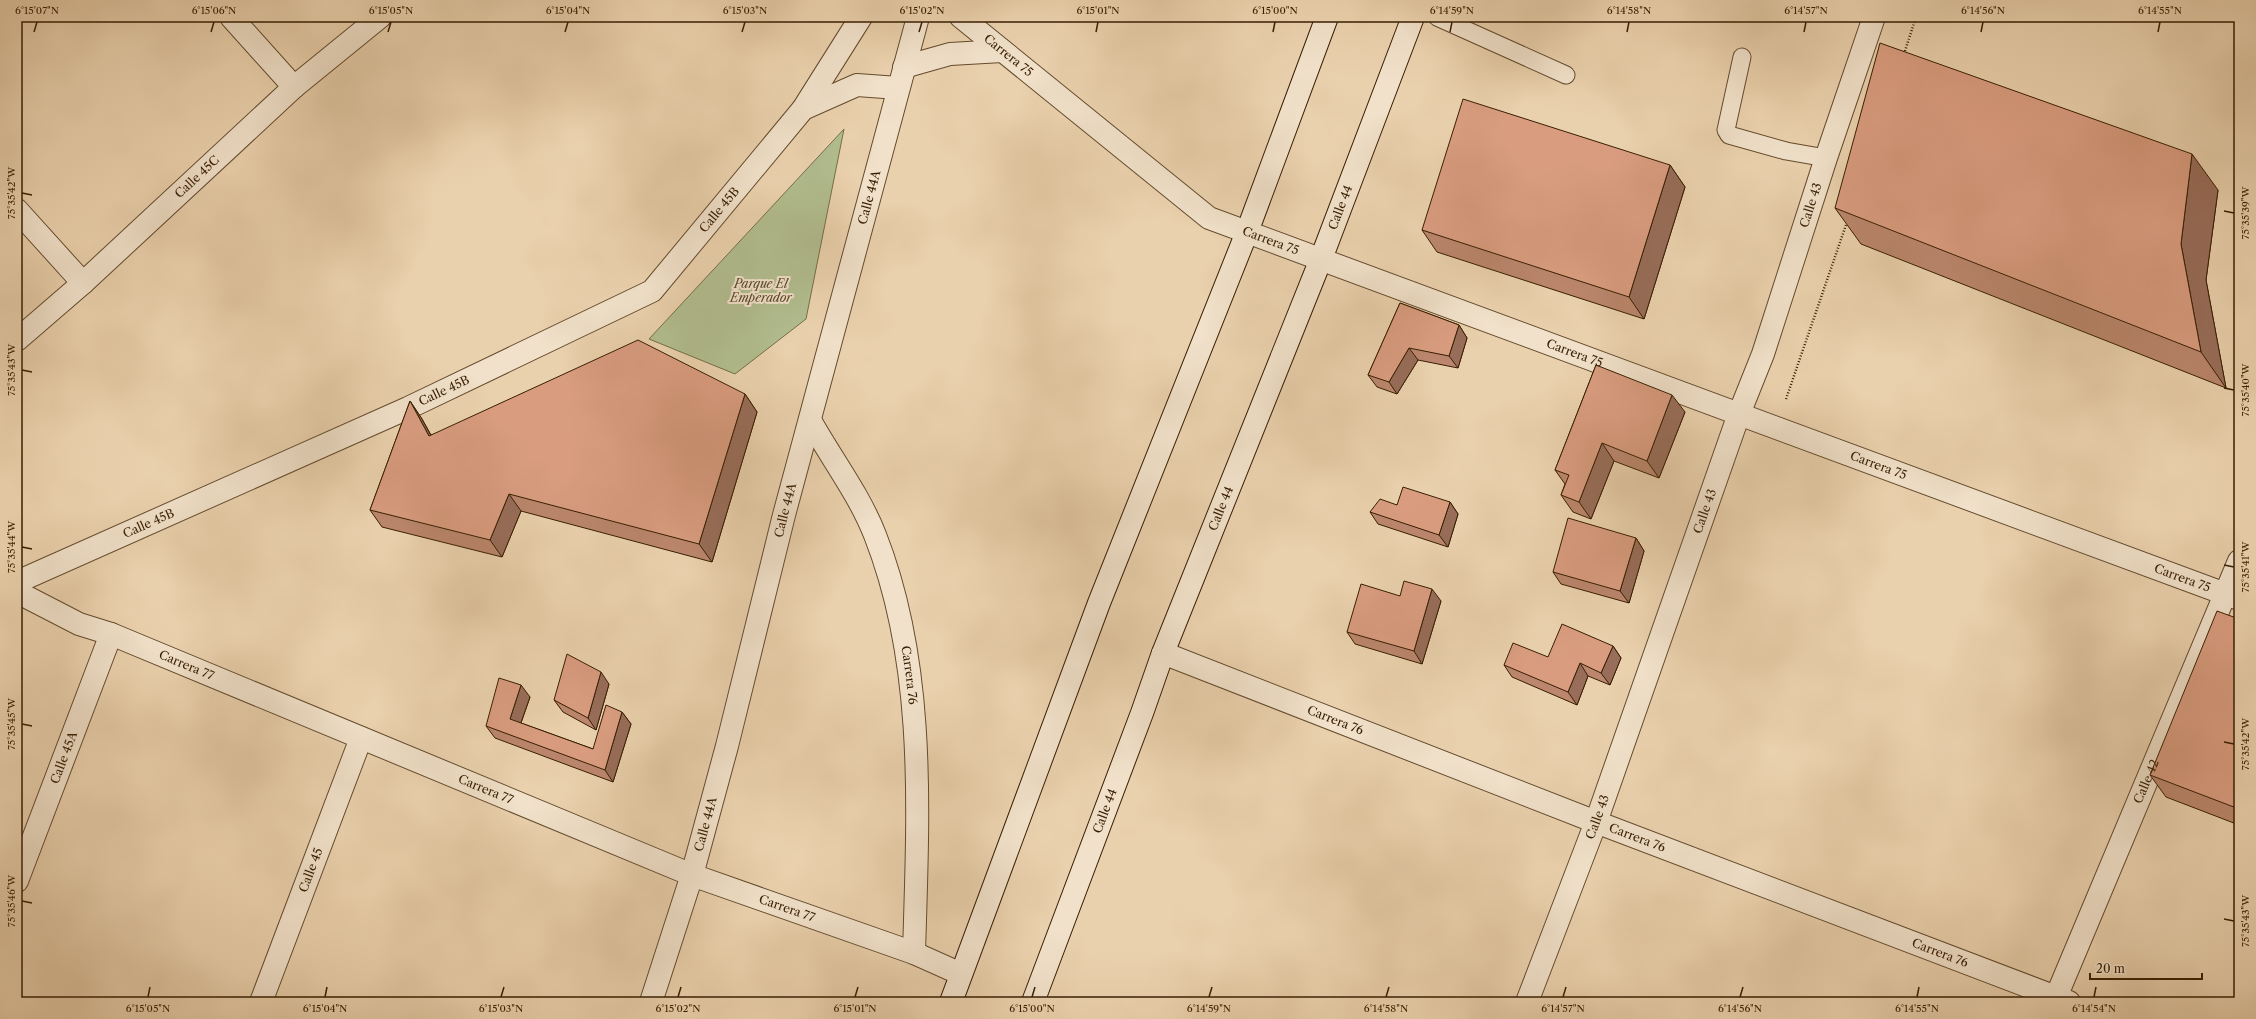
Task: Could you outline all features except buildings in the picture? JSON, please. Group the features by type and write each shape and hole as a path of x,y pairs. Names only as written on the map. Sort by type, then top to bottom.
{"street":[{"path":"231,17 294,87"},
{"name":"Calle 45C","path":"17,340 83,283 294,87 380,17"},
{"name":"Calle 45B","path":"17,582 408,408 652,291 803,109 861,17"},
{"name":"Calle 44A","path":"651,1002 692,875 727,746 784,515 918,17"},
{"name":"Carrera 75","path":"961,17 1209,218 2232,596"},
{"path":"951,1002 1099,603 1247,232 1327,17"},
{"name":"Calle 44","path":"1033,1002 1142,714 1163,653 1321,259 1413,17"},
{"name":"Calle 43","path":"1528,1002 1596,822 1739,414 1763,354 1826,158 1874,17"},
{"path":"904,67 950,54 1002,51"},
{"name":"Calle 45B","path":"803,109 857,85 898,88"},
{"path":"17,210 83,283"},
{"name":"Carrera 76","path":"810,420 851,489 875,534 901,621 909,668 916,758 918,857 914,953"},
{"name":"Calle 42","path":"2060,1000 2232,596 2239,561"},
{"name":"Carrera 77","path":"17,592 79,624 111,634 692,875 914,953 961,974"},
{"name":"Calle 45A","path":"17,881 111,634"},
{"name":"Carrera 76","path":"1163,653 1596,822 2060,1000"},
{"name":"Calle 45","path":"261,1002 361,738"}],"lane":[{"path":"1437,17 1566,75"},
{"path":"1742,57 1726,130 1729,135 1786,151 1826,158"}],"path":[{"path":"1901,62 1916,17"},
{"path":"1776,427 1848,218"}],"green space":[{"name":"Parque El Emperador","path":"844,129 806,319 735,374 649,339"}]}
